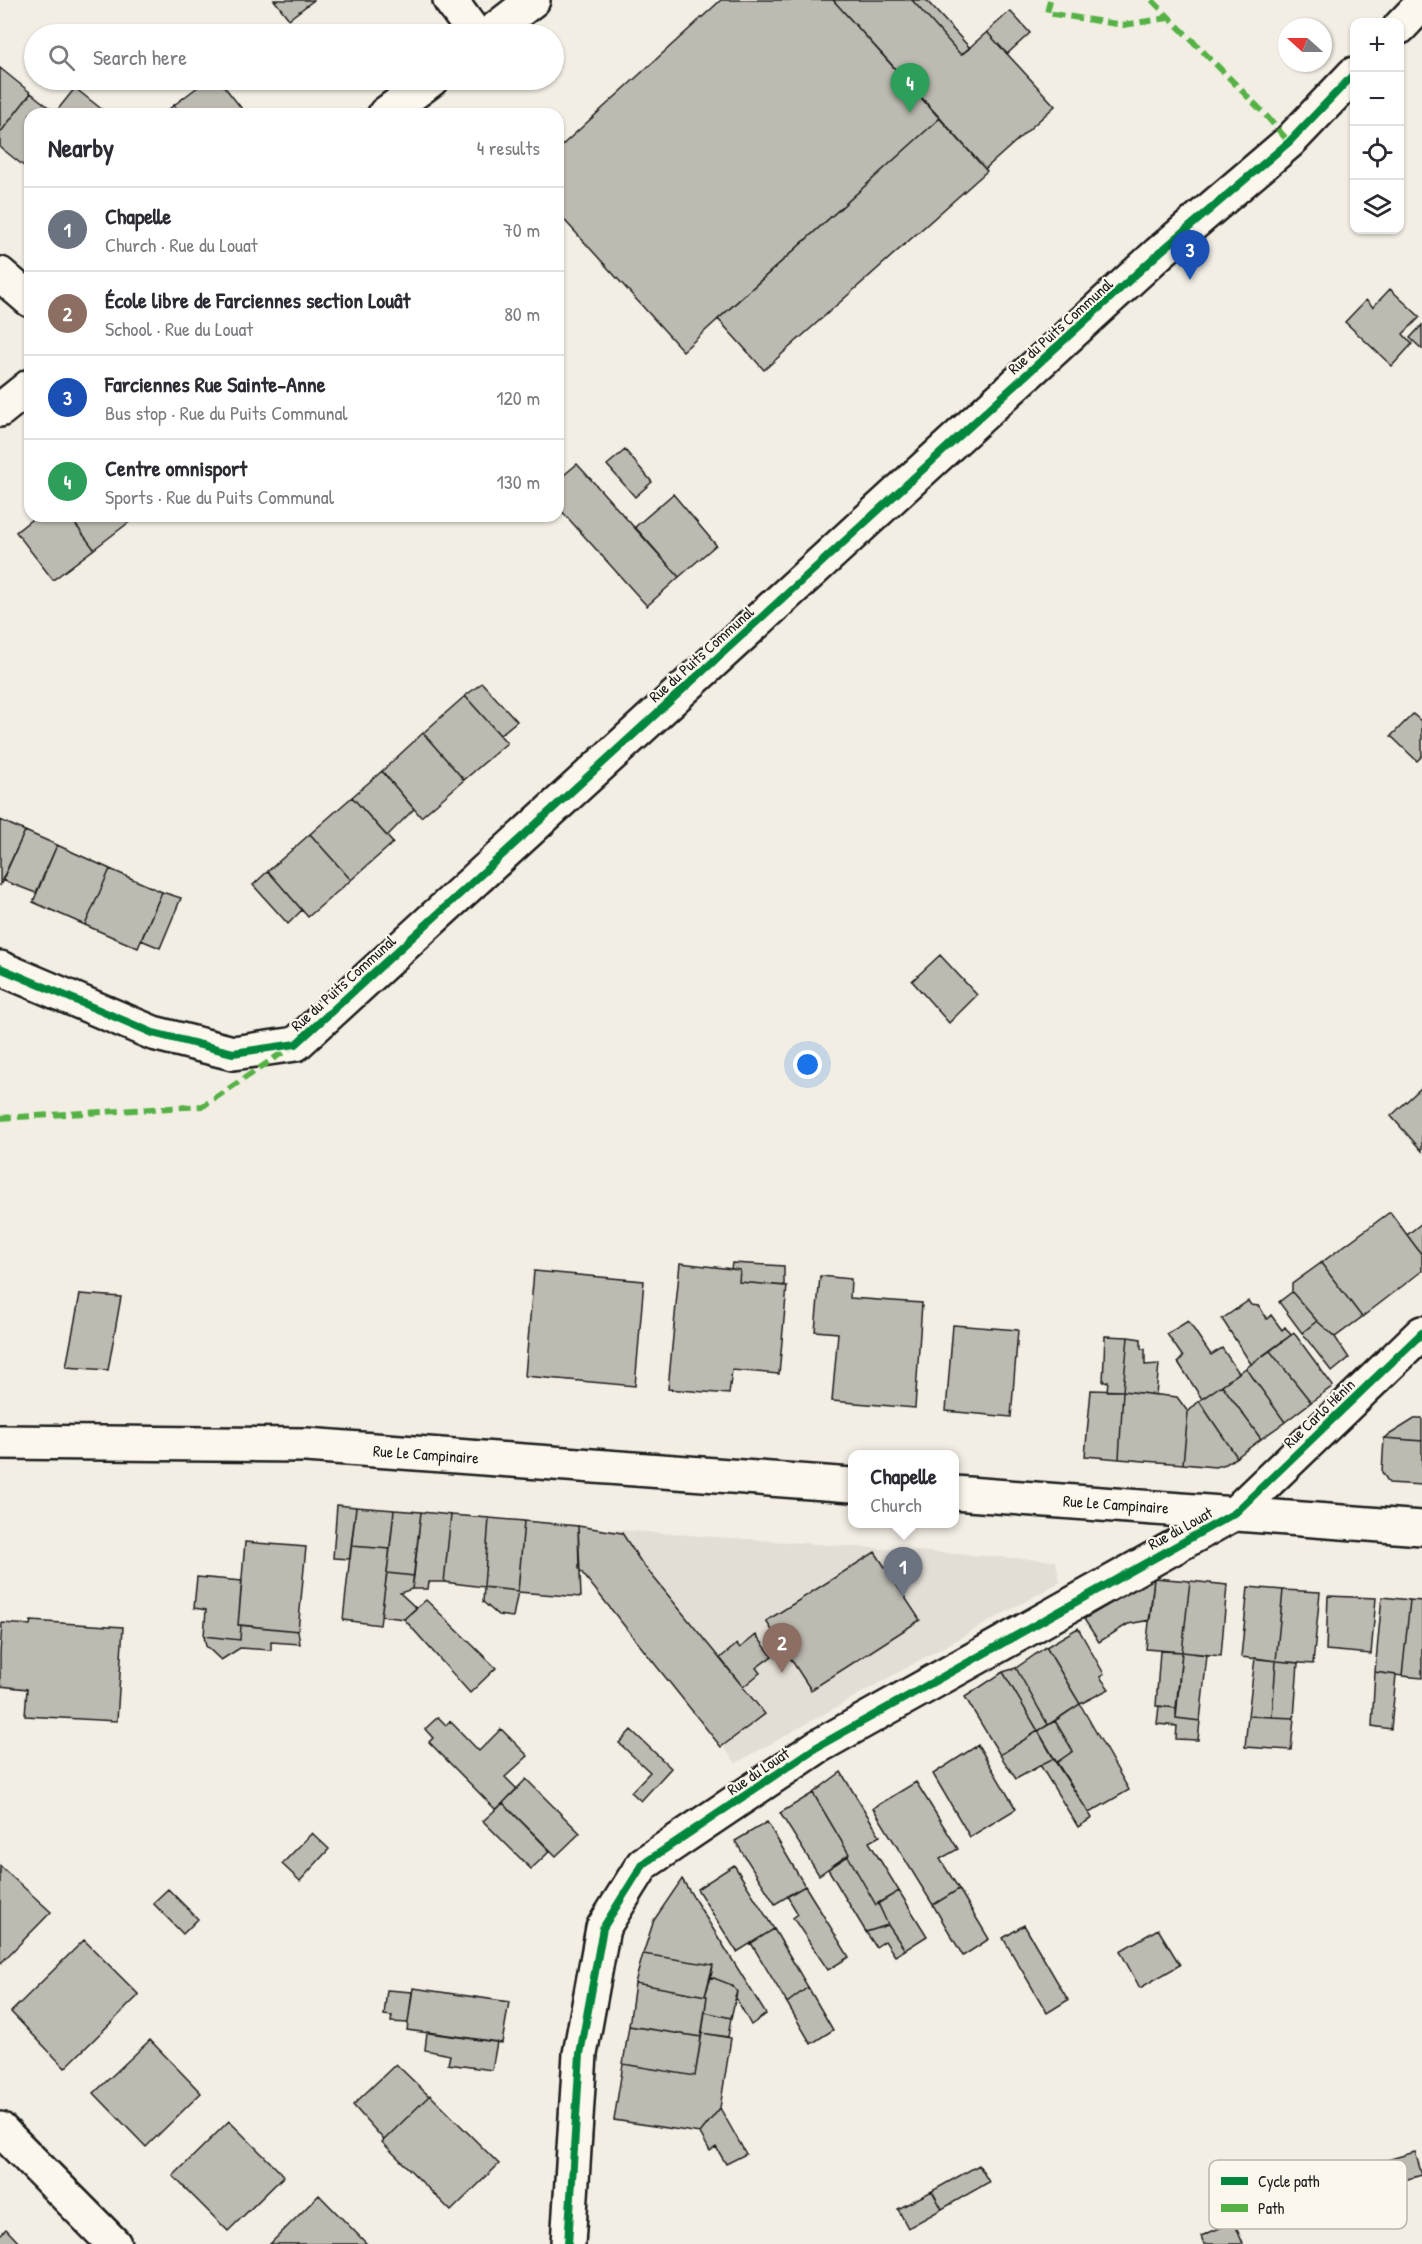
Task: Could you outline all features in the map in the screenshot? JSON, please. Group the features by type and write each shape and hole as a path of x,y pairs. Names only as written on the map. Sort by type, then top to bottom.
{"street":[{"path":"450,0 468,24"},
{"path":"502,24 533,0"},
{"path":"1404,23 1422,4"},
{"name":"Rue du Puits Communal","path":"0,968 153,1033 233,1053 296,1044 1142,269 1289,142 1350,78"},
{"path":"394,108 417,90"},
{"path":"0,274 24,295"},
{"path":"0,410 24,391"},
{"name":"Rue Carlo Hénin","path":"1235,1513 1422,1333"},
{"name":"Rue Le Campinaire","path":"0,1442 306,1445 848,1485"},
{"name":"Rue Le Campinaire","path":"959,1493 1422,1528"},
{"name":"Rue du Louat","path":"568,2244 580,2055 603,1928 643,1864 817,1747 1235,1513"},
{"path":"0,2129 114,2244"}],"shaded area":[{"path":"577,1527 1056,1561 1060,1582 736,1763 590,1575"}],"building":[{"path":"274,0 314,0 289,19"},
{"path":"721,0 833,0 940,118 683,351 564,220 564,144"},
{"path":"833,0 912,0 961,55 987,32 1055,106 985,169"},
{"path":"912,0 926,0 970,48 961,55"},
{"path":"1010,11 1030,33 1007,54 987,32"},
{"path":"0,68 24,87 24,90 31,93 0,133"},
{"path":"73,90 78,90 100,108 59,108"},
{"path":"194,90 227,90 241,108 177,108 174,105"},
{"path":"31,93 50,108 24,108 24,166 0,147 0,133"},
{"path":"940,118 987,171 764,370 718,319"},
{"path":"1390,289 1420,317 1403,334 1412,344 1392,366 1345,322 1366,300 1373,307"},
{"path":"1422,325 1422,349 1410,338"},
{"path":"625,450 652,482 635,497 607,465"},
{"path":"577,464 679,577 647,606 564,514 564,475"},
{"path":"673,494 716,545 679,577 635,527"},
{"path":"28,522 74,522 94,549 53,580 16,532"},
{"path":"74,522 129,522 94,549"},
{"path":"482,683 517,721 500,735 465,696"},
{"path":"465,696 507,743 464,780 423,733"},
{"path":"1413,714 1422,722 1422,756 1417,761 1391,736"},
{"path":"423,733 464,780 421,817 382,771"},
{"path":"382,771 414,809 387,836 352,797"},
{"path":"352,797 393,843 351,880 310,834"},
{"path":"0,820 25,831 0,886"},
{"path":"25,831 57,845 36,893 2,880"},
{"path":"310,834 351,880 308,917 268,871"},
{"path":"57,845 110,869 85,925 33,902"},
{"path":"110,869 162,892 138,948 85,925"},
{"path":"268,871 302,910 288,924 253,885"},
{"path":"162,892 181,898 160,948 141,940"},
{"path":"940,955 977,995 949,1023 912,981"},
{"path":"1422,1087 1422,1151 1391,1116"},
{"path":"1390,1212 1422,1255 1422,1271 1362,1317 1321,1263"},
{"path":"1422,1223 1422,1255 1407,1235"},
{"path":"680,1263 740,1270 739,1282 787,1286 779,1374 732,1370 729,1394 668,1389"},
{"path":"732,1263 784,1266 784,1286 739,1282 740,1270 731,1269"},
{"path":"1321,1263 1362,1317 1335,1337 1317,1321 1292,1292 1292,1284"},
{"path":"534,1271 644,1281 635,1386 525,1376"},
{"path":"820,1276 851,1279 850,1298 922,1303 915,1408 832,1401 838,1333 815,1331"},
{"path":"1292,1292 1317,1321 1302,1333 1279,1302"},
{"path":"80,1294 121,1297 108,1370 66,1367"},
{"path":"1248,1301 1251,1305 1259,1306 1267,1319 1271,1315 1282,1330 1285,1327 1291,1335 1251,1364 1222,1319"},
{"path":"1188,1321 1211,1355 1222,1348 1239,1373 1202,1399 1178,1362 1183,1357 1167,1334"},
{"path":"1317,1321 1335,1337 1349,1358 1332,1372 1302,1333"},
{"path":"953,1325 1018,1330 1011,1417 946,1411"},
{"path":"1294,1333 1333,1386 1311,1402 1270,1351"},
{"path":"1105,1336 1128,1337 1123,1391 1107,1391 1108,1381 1103,1382"},
{"path":"1128,1337 1141,1339 1141,1349 1145,1349 1145,1365 1159,1364 1156,1395 1123,1391"},
{"path":"1270,1351 1311,1402 1285,1422 1246,1368"},
{"path":"1246,1368 1285,1422 1261,1439 1222,1385"},
{"path":"1222,1385 1261,1439 1237,1457 1199,1401"},
{"path":"1091,1390 1123,1391 1119,1459 1085,1456"},
{"path":"1123,1391 1177,1397 1188,1412 1183,1464 1119,1459"},
{"path":"1199,1401 1237,1457 1226,1464 1215,1467 1183,1464 1188,1412"},
{"path":"1416,1418 1422,1418 1422,1441 1384,1438"},
{"path":"1384,1438 1422,1441 1422,1485 1389,1483 1382,1472"},
{"path":"337,1505 356,1507 350,1559 333,1558"},
{"path":"356,1507 394,1510 390,1549 351,1546"},
{"path":"394,1510 421,1512 414,1576 387,1573"},
{"path":"421,1512 451,1515 444,1582 429,1582 428,1589 412,1589"},
{"path":"451,1515 489,1518 484,1587 444,1582"},
{"path":"489,1518 524,1521 518,1591 484,1587"},
{"path":"524,1521 578,1526 581,1597 518,1592"},
{"path":"578,1526 622,1533 641,1562 765,1714 721,1747 579,1569"},
{"path":"245,1542 306,1547 298,1631 238,1625"},
{"path":"351,1546 390,1549 380,1625 343,1620"},
{"path":"875,1552 920,1620 811,1690 766,1621"},
{"path":"387,1573 414,1576 412,1589 400,1593 416,1608 404,1619 381,1616"},
{"path":"197,1577 242,1581 238,1625 241,1625 240,1640 204,1636 206,1610 194,1608"},
{"path":"1154,1578 1190,1581 1182,1652 1146,1649"},
{"path":"1154,1578 1150,1620 1128,1624 1099,1642 1084,1619"},
{"path":"1190,1581 1227,1585 1221,1656 1182,1652"},
{"path":"484,1587 518,1591 513,1617 498,1615 483,1602"},
{"path":"1248,1587 1283,1590 1276,1661 1241,1657"},
{"path":"1283,1590 1320,1592 1313,1664 1276,1661"},
{"path":"1328,1596 1376,1598 1371,1654 1326,1650"},
{"path":"1382,1597 1410,1600 1402,1676 1375,1672"},
{"path":"426,1600 496,1668 470,1693 404,1619"},
{"path":"1410,1600 1422,1601 1422,1678 1402,1676"},
{"path":"31,1621 123,1627 117,1721 25,1716 27,1689 0,1686 0,1653 2,1623 30,1625"},
{"path":"241,1625 298,1631 300,1644 271,1642 271,1650 240,1648 221,1660 206,1646 204,1636 240,1640"},
{"path":"1078,1628 1104,1674 1100,1677 1109,1689 1080,1704 1046,1647"},
{"path":"756,1635 772,1656 756,1668 760,1673 743,1687 720,1658 737,1644 740,1648"},
{"path":"1046,1647 1080,1704 1048,1725 1016,1668"},
{"path":"1160,1651 1182,1652 1176,1708 1156,1706"},
{"path":"1182,1652 1207,1655 1200,1721 1176,1718"},
{"path":"1255,1658 1276,1661 1272,1717 1248,1716"},
{"path":"1276,1661 1298,1663 1294,1718 1272,1717"},
{"path":"1016,1668 1048,1725 1038,1731 1003,1672"},
{"path":"1003,1672 1038,1731 1000,1755 965,1697"},
{"path":"1375,1672 1396,1675 1391,1729 1372,1726"},
{"path":"1080,1704 1129,1790 1089,1813 1056,1763 1073,1751 1055,1721"},
{"path":"1159,1706 1176,1708 1176,1718 1200,1721 1198,1740 1176,1739 1177,1726 1157,1724"},
{"path":"1248,1716 1294,1718 1291,1750 1245,1747"},
{"path":"438,1717 446,1725 450,1721 479,1751 501,1729 528,1756 505,1777 517,1789 496,1810 429,1742 433,1738 425,1729"},
{"path":"1055,1721 1073,1751 1056,1763 1038,1731"},
{"path":"631,1730 671,1768 641,1801 631,1792 650,1772 619,1743"},
{"path":"1038,1731 1054,1758 1016,1779 1000,1755"},
{"path":"978,1745 1016,1809 970,1837 933,1774"},
{"path":"1054,1758 1092,1818 1078,1827 1040,1765"},
{"path":"841,1772 880,1836 869,1842 899,1891 876,1905 813,1793"},
{"path":"526,1779 580,1833 556,1856 503,1803"},
{"path":"916,1782 958,1849 940,1859 959,1889 933,1905 873,1808"},
{"path":"813,1793 849,1854 819,1875 780,1813"},
{"path":"503,1803 550,1851 531,1869 483,1821"},
{"path":"767,1822 805,1886 775,1904 735,1841"},
{"path":"312,1833 329,1849 300,1881 282,1864"},
{"path":"848,1856 876,1905 878,1903 888,1925 866,1932 828,1869"},
{"path":"734,1865 774,1929 737,1952 697,1889"},
{"path":"0,1866 51,1912 0,1964"},
{"path":"682,1879 766,2014 751,2025 735,1996 737,1992 732,1985 711,1977 713,1965 643,1954 654,1920"},
{"path":"805,1886 849,1957 828,1970 793,1918 798,1914 787,1896"},
{"path":"168,1889 198,1919 183,1934 153,1903"},
{"path":"959,1889 989,1939 963,1956 933,1905"},
{"path":"899,1891 927,1936 905,1950 888,1925 878,1903"},
{"path":"888,1925 905,1950 895,1956 885,1941 876,1947 866,1932"},
{"path":"1024,1925 1068,2000 1047,2013 1003,1938"},
{"path":"774,1929 808,1987 787,2003 751,1943"},
{"path":"1158,1929 1180,1965 1140,1988 1120,1951"},
{"path":"84,1940 139,1995 65,2068 11,2012"},
{"path":"643,1954 713,1965 705,1996 635,1983"},
{"path":"711,1977 732,1985 737,1992 731,2018 705,2012 707,1996 705,1996"},
{"path":"635,1983 707,1996 701,2037 629,2026"},
{"path":"808,1987 833,2030 811,2044 787,2003"},
{"path":"413,1988 509,2002 502,2043 407,2030"},
{"path":"387,1990 412,1992 408,2023 391,2022 392,2016 384,2015"},
{"path":"705,2012 731,2018 728,2037 702,2033"},
{"path":"629,2026 701,2037 695,2076 623,2064"},
{"path":"427,2032 497,2042 492,2070 448,2064 450,2055 425,2050"},
{"path":"702,2033 731,2038 720,2108 700,2133 614,2120 623,2064 695,2076"},
{"path":"150,2040 201,2093 146,2147 94,2093"},
{"path":"396,2064 429,2096 384,2140 353,2105"},
{"path":"430,2095 499,2164 451,2211 382,2142"},
{"path":"720,2108 746,2154 726,2164 716,2147 710,2151 700,2133"},
{"path":"229,2121 284,2176 228,2231 173,2176"},
{"path":"1415,2152 1422,2175 1407,2179 1407,2160 1387,2160"},
{"path":"979,2165 989,2182 942,2209 932,2191"},
{"path":"932,2191 942,2209 908,2228 898,2209"},
{"path":"319,2195 367,2244 270,2244"},
{"path":"6,2229 20,2244 0,2244 0,2235"},
{"path":"1218,2229 1237,2229 1243,2244 1204,2244 1201,2236"}],"marked path":[{"path":"1050,0 1047,13 1123,25 1168,18"},
{"path":"1152,0 1262,111 1289,142"},
{"path":"0,1118 203,1106 291,1047"}],"cycle path":[{"path":"0,968 153,1033 233,1053 296,1044 1159,253 1289,142 1350,78"},
{"path":"568,2244 580,2054 603,1928 643,1864 817,1747 1235,1513 1422,1333"}],"place":[{"name":"Centre omnisport","path":"910,113"},
{"name":"Farciennes Rue Sainte-Anne","path":"1190,280"},
{"name":"Chapelle","path":"903,1597"},
{"name":"École libre de Farciennes section Louât","path":"782,1673"}]}
